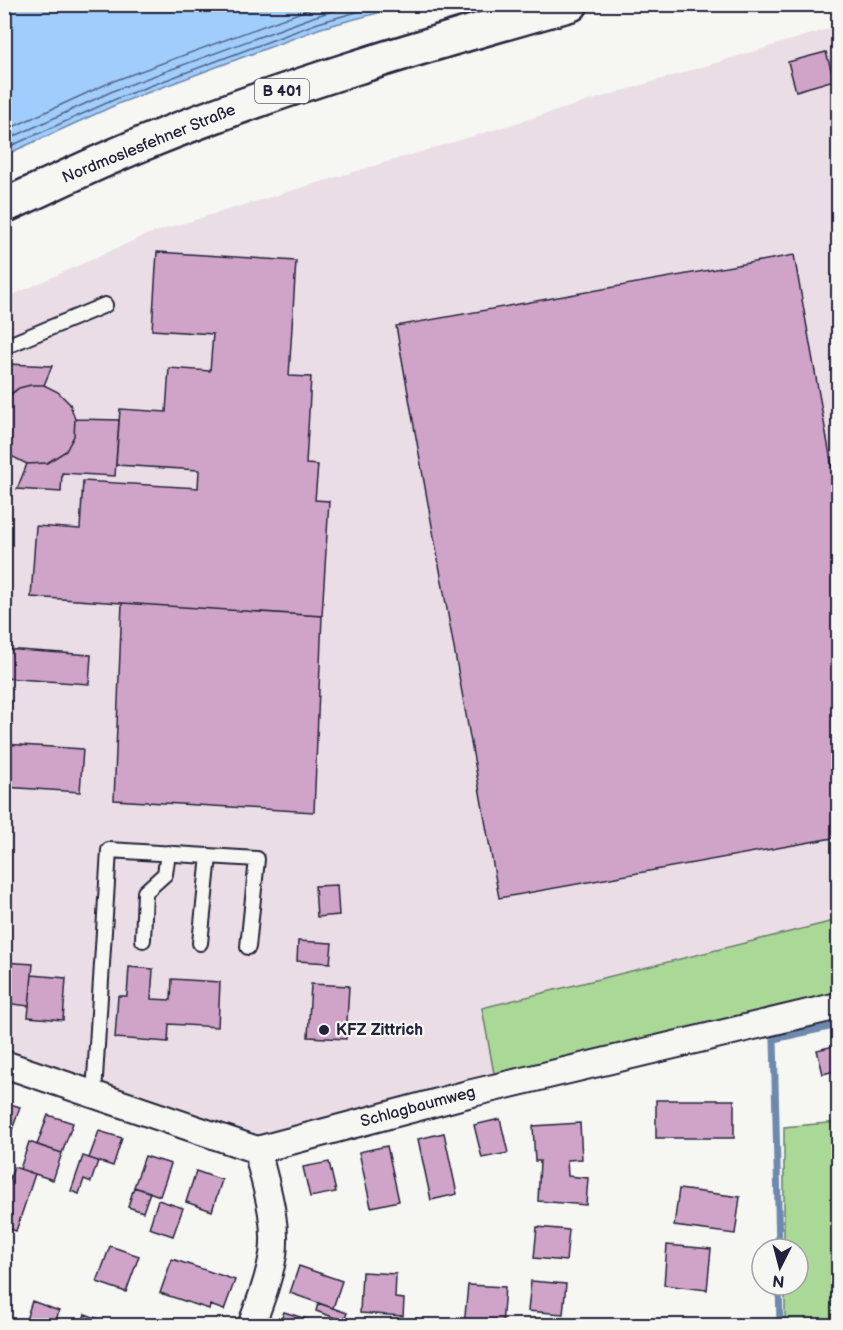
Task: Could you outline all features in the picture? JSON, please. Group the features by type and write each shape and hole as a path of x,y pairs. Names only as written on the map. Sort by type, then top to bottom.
{"main road":[{"name":"Nordmoslesfehner Straße","path":"4,206 141,144 279,92 416,47 571,4"}],"street":[{"name":"Schlagbaumweg","path":"257,1150 468,1094 838,1005"},
{"path":"4,1064 257,1150 272,1215 273,1253 265,1289 251,1326"}],"lane":[{"path":"4,347 105,305"},
{"path":"94,1094 109,850 257,859 248,946"},
{"path":"143,940 145,892 165,874 168,853"},
{"path":"200,943 209,856"}],"shaded area":[{"path":"838,26 838,920 483,1008 495,1079 256,1137 5,1051 4,299 148,234"}],"green space":[{"path":"838,920 838,996 495,1079 482,1008"},
{"path":"838,1122 838,1325 785,1325 785,1297 810,1297 810,1237 784,1237 784,1127"}],"water":[{"path":"4,5 408,5 321,28 120,103 5,155"}],"building":[{"path":"826,52 834,80 796,91 788,62"},
{"path":"157,252 296,261 289,376 311,377 306,464 318,465 315,500 329,501 322,616 31,597 36,526 80,529 83,481 198,488 199,470 116,465 120,409 166,412 169,368 210,371 213,334 152,330"},
{"path":"794,255 838,500 838,837 499,898 396,326"},
{"path":"7,364 52,366 44,385 19,388 6,397"},
{"path":"44,385 58,392 70,404 75,419 74,436 66,451 47,463 27,464 11,456 4,449 4,400 19,388"},
{"path":"75,419 119,420 115,476 62,473 61,492 17,489 27,464 47,463 66,451 74,436"},
{"path":"122,603 322,616 314,812 114,800"},
{"path":"4,649 91,655 89,684 4,678"},
{"path":"4,744 83,749 80,792 4,787"},
{"path":"337,885 339,915 317,917 315,886"},
{"path":"298,941 332,943 330,963 297,961"},
{"path":"4,962 33,964 29,1006 4,1003"},
{"path":"129,967 153,969 151,999 171,1000 172,979 220,982 218,1027 169,1024 168,1042 115,1038 118,996 127,996"},
{"path":"32,975 66,978 63,1020 28,1017"},
{"path":"311,984 349,986 346,1039 308,1037"},
{"path":"838,1045 838,1070 823,1074 817,1050"},
{"path":"656,1100 734,1100 734,1138 656,1138"},
{"path":"4,1102 20,1107 11,1133 4,1131"},
{"path":"48,1115 73,1123 62,1153 37,1145"},
{"path":"500,1119 508,1153 482,1158 474,1125"},
{"path":"580,1123 582,1159 567,1160 568,1176 588,1178 586,1205 538,1201 540,1161 535,1161 533,1126"},
{"path":"99,1131 122,1138 113,1166 89,1158"},
{"path":"444,1133 457,1194 431,1200 418,1139"},
{"path":"29,1142 62,1153 53,1180 20,1169"},
{"path":"387,1146 399,1201 371,1207 359,1152"},
{"path":"83,1156 98,1161 91,1182 84,1179 79,1194 71,1191"},
{"path":"145,1156 171,1164 160,1196 134,1187"},
{"path":"329,1162 336,1192 310,1197 303,1167"},
{"path":"14,1167 35,1174 16,1231 4,1227 4,1196"},
{"path":"196,1171 222,1180 212,1211 186,1202"},
{"path":"134,1187 150,1192 143,1212 128,1207"},
{"path":"679,1189 740,1197 735,1234 674,1226"},
{"path":"158,1200 183,1208 173,1236 149,1228"},
{"path":"537,1227 569,1230 566,1261 534,1258"},
{"path":"667,1245 711,1249 707,1290 664,1285"},
{"path":"110,1246 139,1256 126,1292 97,1282"},
{"path":"172,1259 235,1280 224,1310 210,1305 209,1309 160,1293"},
{"path":"299,1266 342,1281 333,1308 290,1293"},
{"path":"362,1272 396,1274 395,1298 404,1299 403,1316 360,1313"},
{"path":"531,1281 566,1284 563,1314 528,1311"},
{"path":"468,1285 505,1287 502,1326 464,1326"},
{"path":"32,1301 59,1311 54,1326 24,1326"},
{"path":"318,1303 347,1313 344,1321 316,1311"},
{"path":"284,1312 310,1320 308,1326 279,1326"},
{"path":"85,1314 113,1324 112,1326 81,1326"}],"waterway":[{"path":"779,1237 774,1039 838,1025"},
{"path":"779,1297 780,1326"}],"place":[{"name":"KFZ Zittrich","path":"324,1030"}]}
